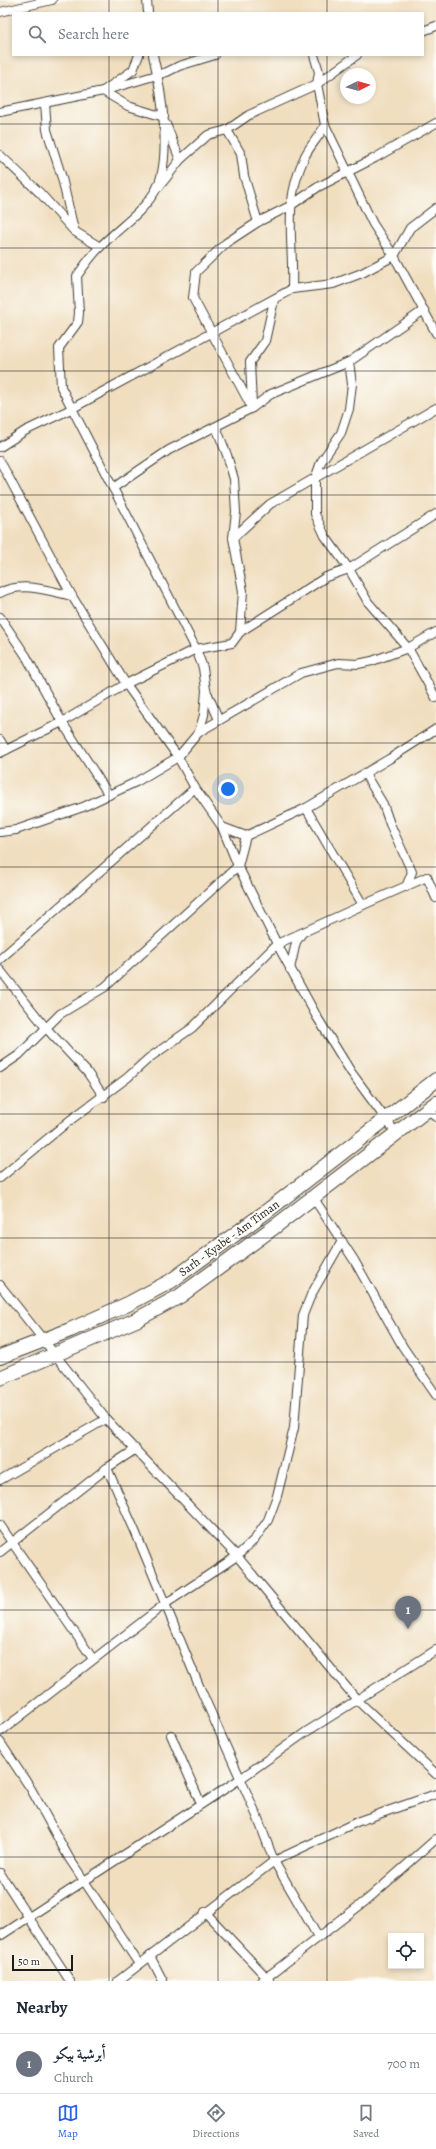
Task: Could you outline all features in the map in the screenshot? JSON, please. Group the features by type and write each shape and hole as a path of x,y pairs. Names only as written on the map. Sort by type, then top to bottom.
{"highway":[{"name":"Sarh - Kyabe - Am Timan","path":"0,1357 70,1330 128,1304 171,1281 267,1211 436,1080"},
{"name":"Sarh - Kyabe - Am Timan","path":"0,1378 55,1356 136,1320 180,1296 396,1133 434,1110"}],"street":[{"path":"0,12 41,1 52,0"},
{"path":"147,0 148,12"},
{"path":"424,31 436,26"},
{"path":"103,91 133,70 139,56"},
{"path":"153,56 158,74 164,117 164,162 155,193"},
{"path":"0,112 103,91 212,56"},
{"path":"314,56 319,72 317,84 325,125 373,224 394,256 436,333"},
{"path":"199,732 204,715 206,690 203,668 196,649 61,387 59,348 78,322 77,276 100,247 155,193 180,160 208,135 227,130 248,115 317,84 356,56"},
{"path":"103,91 128,106 164,117"},
{"path":"45,103 47,130 62,178 74,231"},
{"path":"164,117 180,160"},
{"path":"252,408 193,298 196,272 226,244 258,222 290,206 318,187 349,172 436,123"},
{"path":"292,289 293,265 289,223 290,206 295,182 306,155 316,136 325,125"},
{"path":"227,130 241,154 244,176 258,222"},
{"path":"0,155 40,193 74,231 100,247"},
{"path":"0,447 25,431 71,409 292,289 333,284 362,273 394,256 410,228 436,208"},
{"path":"252,408 250,362 265,341 274,300"},
{"path":"113,488 169,450 252,408 271,394 349,362 424,310"},
{"path":"349,362 352,384 349,410 340,433 321,462 315,479 315,514 325,536 349,569 368,602 408,648 436,698"},
{"path":"233,538 270,504 315,479 336,464 436,408"},
{"path":"216,427 228,455 234,479 236,512 233,538 243,591 240,632"},
{"path":"0,461 72,596 126,684 178,757 195,788 222,827 238,866 276,944 290,969 351,1072 396,1133"},
{"path":"0,740 3,751 62,722 126,684 196,649 232,643 240,632 326,577 349,569 436,514"},
{"path":"0,593 7,589 22,588 45,590 72,596"},
{"path":"0,617 26,656 62,722 109,795"},
{"path":"0,832 16,830 83,806 136,782 178,757 199,732 301,673 338,663 358,664 372,661 408,648 436,632"},
{"path":"206,690 219,720"},
{"path":"222,827 246,836 306,808 365,774 436,728"},
{"path":"365,774 383,804 390,824 412,872 406,887"},
{"path":"0,959 195,788"},
{"path":"306,808 363,905"},
{"path":"0,1068 19,1055 60,1014 105,987 238,866 246,836"},
{"path":"0,1178 68,1121 104,1097 149,1058 192,1028 276,944 427,877"},
{"path":"427,877 436,883"},
{"path":"427,877 436,898"},
{"path":"290,969 296,942 302,932"},
{"path":"0,970 46,1028 87,1072 104,1097"},
{"path":"313,1197 342,1241 403,1347 436,1395"},
{"path":"0,1732 165,1604 237,1556 255,1539 268,1520 277,1496 294,1428 303,1315 311,1294 342,1241"},
{"path":"0,1285 106,1419 237,1556 358,1701 436,1774"},
{"path":"0,1480 106,1419"},
{"path":"0,1552 107,1468 136,1449"},
{"path":"107,1468 274,1861 318,1937"},
{"path":"0,1525 93,1659"},
{"path":"0,1936 240,1779 306,1732 358,1701 436,1650"},
{"path":"171,1735 201,1804"},
{"path":"0,1742 31,1788 69,1858 140,1964"},
{"path":"118,1981 205,1912 274,1861 359,1821 436,1794"},
{"path":"205,1912 266,1980 318,1937 368,1900 436,1839"},
{"path":"0,1873 70,1981"},
{"path":"150,1956 163,1981"}],"place":[{"name":"أبرشية بيكو","path":"408,1629"}]}
